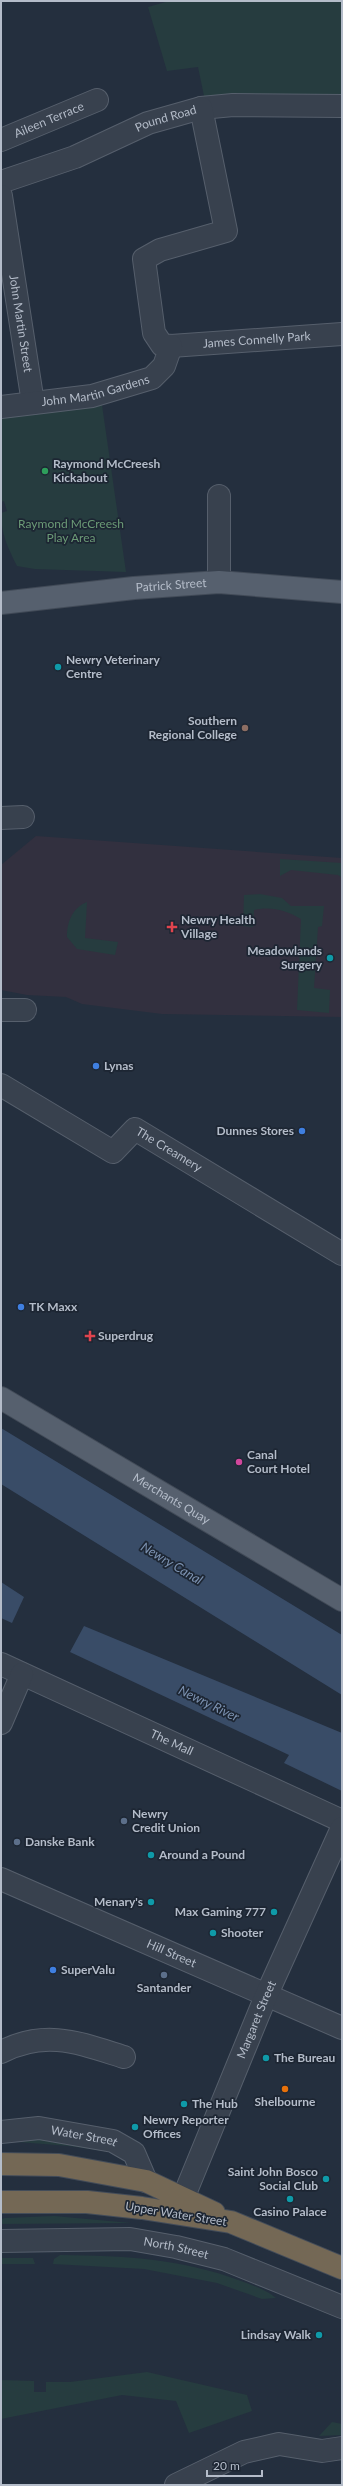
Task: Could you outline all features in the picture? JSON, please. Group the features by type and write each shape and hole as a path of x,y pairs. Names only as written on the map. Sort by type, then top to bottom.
{"highway":[{"path":"1,2164 59,2165 146,2181 180,2205"},
{"name":"Upper Water Street","path":"1,2202 87,2202 180,2205 231,2222 342,2268"}],"main road":[{"name":"Patrick Street","path":"1,603 134,588 219,582 342,592"},
{"name":"Merchants Quay","path":"1,1398 342,1600"}],"street":[{"name":"Aileen Terrace","path":"1,140 97,100"},
{"name":"Pound Road","path":"1,182 76,157 148,122 201,108 233,106 342,106"},
{"path":"172,346 162,345 154,333 144,259 160,250 226,231 201,108"},
{"name":"John Martin Street","path":"1,196 33,403"},
{"name":"James Connelly Park","path":"172,346 342,334"},
{"name":"John Martin Gardens","path":"1,407 92,396 152,378 164,366 172,346"},
{"path":"219,496 219,582"},
{"path":"1,818 23,817"},
{"path":"1,1010 25,1010"},
{"name":"The Creamery","path":"1,1085 114,1152 135,1129 342,1254"},
{"name":"The Mall","path":"1,1664 342,1821"},
{"path":"1,1723 22,1674"},
{"name":"Margaret Street","path":"180,2205 266,1996 342,1828"},
{"name":"Hill Street","path":"1,1879 342,2028"},
{"path":"1,2052 20,2042 40,2039 79,2043 124,2057"},
{"name":"Water Street","path":"1,2132 39,2128 113,2141 134,2153 146,2181"},
{"name":"North Street","path":"1,2241 130,2239 176,2247 224,2259 342,2307"},
{"path":"176,2485 244,2452 279,2444 322,2451 342,2448"}],"shaded area":[{"name":"Newry Health Village","path":"36,836 342,858 342,1017 162,1014 82,1004 66,997 27,995 1,990 1,865"}],"green space":[{"path":"169,1 342,1 342,100 286,101 204,96 198,67 167,71 148,7"},
{"name":"Raymond McCreesh Play Area","path":"102,405 126,572 35,569 17,566 6,541 1,521 1,513 7,511 4,501 1,502 1,418"},
{"path":"280,859 342,863 342,878 338,875 291,870 280,876"},
{"path":"260,894 282,898 291,906 324,906 322,926 318,927 314,988 330,990 329,1013 297,1010 301,919 290,913 266,908 254,910 253,927 243,926 244,895"},
{"path":"87,902 85,938 118,942 115,955 77,949 67,937 71,916 78,908"},
{"path":"59,2138 123,2154 69,2146 5,2141"},
{"path":"54,2216 131,2223 1,2224 1,2219 5,2218"},
{"path":"60,2255 107,2256 152,2260 196,2267 255,2286 276,2298 262,2299 217,2283 144,2269 53,2264 54,2259"},
{"path":"1,2258 33,2258 35,2264 1,2264"},
{"path":"147,2372 247,2395 252,2411 189,2433 176,2401 122,2395 1,2419 1,2380 34,2381 34,2392 46,2392 46,2382 70,2382"},
{"path":"332,2422 342,2424 342,2435 319,2436"}],"water":[{"name":"Newry Canal","path":"1,1428 342,1635 342,1695 1,1484"},
{"path":"1,1582 24,1597 12,1623 1,1618"},
{"name":"Newry River","path":"84,1626 342,1733 342,1791 284,1763 289,1755 70,1652"}],"place":[{"name":"Raymond McCreesh Kickabout","path":"45,471"},
{"name":"Newry Veterinary Centre","path":"58,667"},
{"name":"Southern Regional College","path":"245,728"},
{"name":"Newry Health Village","path":"172,927"},
{"name":"Meadowlands Surgery","path":"330,958"},
{"name":"Lynas","path":"96,1066"},
{"name":"Dunnes Stores","path":"302,1131"},
{"name":"TK Maxx","path":"21,1307"},
{"name":"Superdrug","path":"90,1336"},
{"name":"Canal Court Hotel","path":"239,1462"},
{"name":"Newry Credit Union","path":"124,1821"},
{"name":"Danske Bank","path":"17,1842"},
{"name":"Around a Pound","path":"151,1855"},
{"name":"Menary's","path":"151,1902"},
{"name":"Max Gaming 777","path":"274,1912"},
{"name":"Shooter","path":"213,1933"},
{"name":"SuperValu","path":"53,1970"},
{"name":"Santander","path":"164,1975"},
{"name":"The Bureau","path":"266,2058"},
{"name":"Shelbourne","path":"285,2089"},
{"name":"The Hub","path":"184,2104"},
{"name":"Newry Reporter Offices","path":"135,2127"},
{"name":"Saint John Bosco Social Club","path":"326,2179"},
{"name":"Casino Palace","path":"290,2199"},
{"name":"Lindsay Walk","path":"319,2335"}]}
